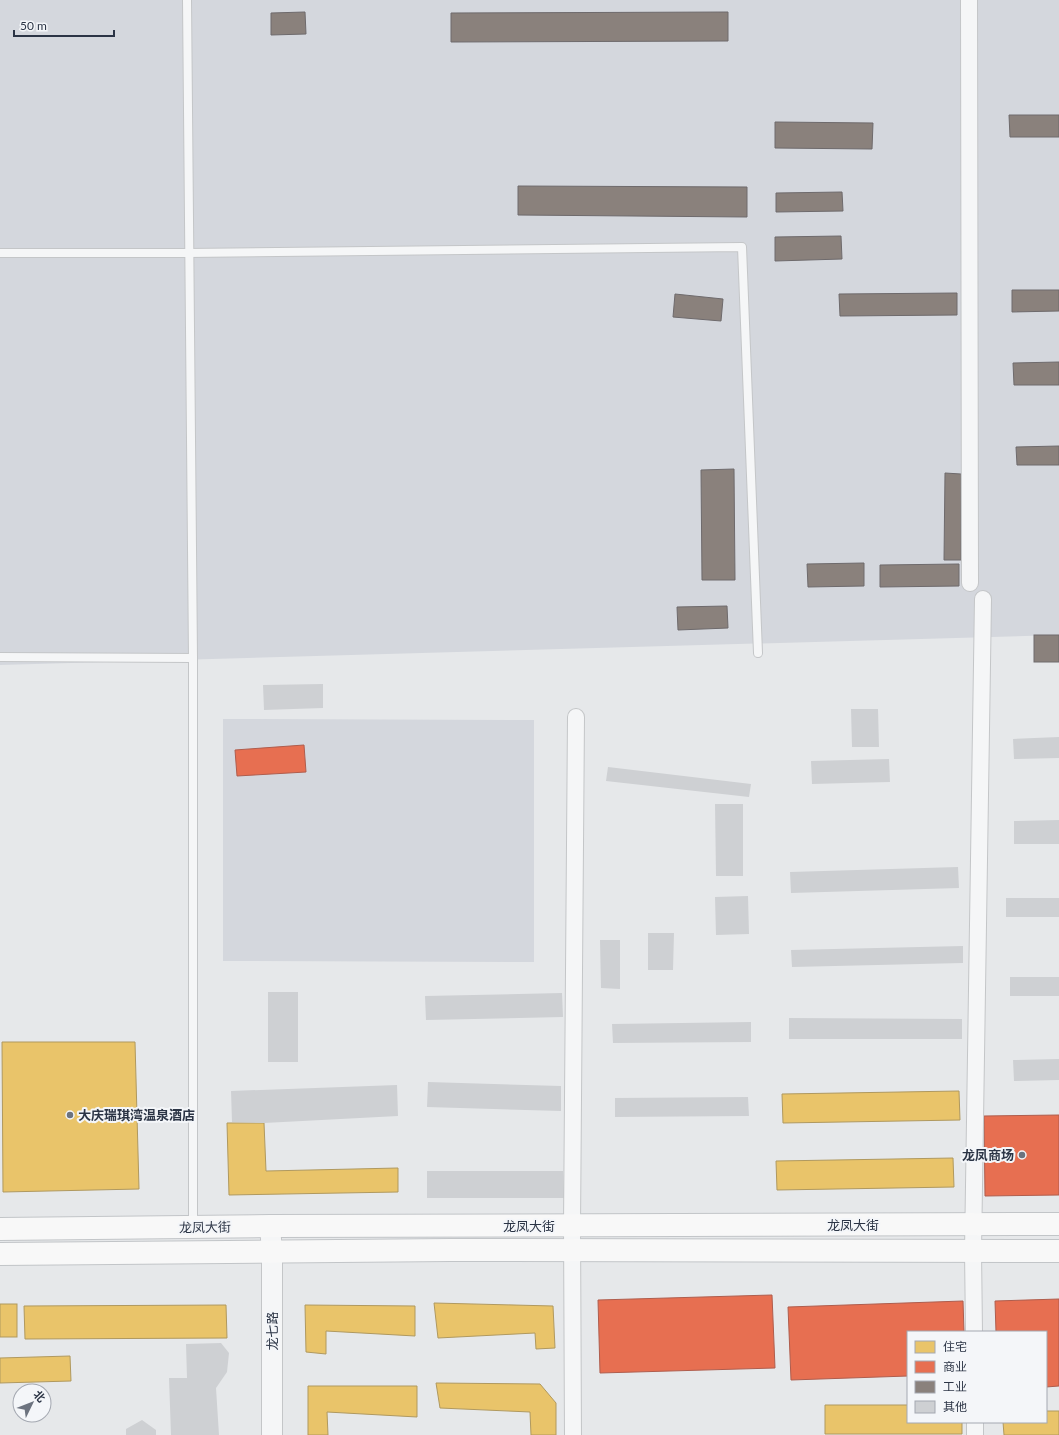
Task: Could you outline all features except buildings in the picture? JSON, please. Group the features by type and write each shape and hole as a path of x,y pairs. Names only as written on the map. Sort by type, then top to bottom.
{"main road":[{"name":"龙凤大街","path":"0,1229 270,1226 1059,1224"},
{"name":"龙凤大街","path":"0,1254 573,1251 1059,1251"}],"street":[{"path":"969,0 970,584"},
{"path":"974,1331 973,1251 983,599"},
{"path":"573,1435 572,1226 576,717"},
{"name":"龙七路","path":"270,1226 272,1252 272,1435"},
{"path":"975,1423 975,1435"}],"lane":[{"path":"187,0 188,253 193,658 193,1227"},
{"path":"0,253 188,253 742,247 758,653"},
{"path":"0,657 193,658"}],"shaded area":[{"path":"0,0 1059,0 1059,635 0,665"},
{"path":"223,719 534,720 534,962 223,961"}],"place":[{"name":"大庆瑞琪湾温泉酒店","path":"70,1115"},
{"name":"龙凤商场","path":"1022,1155"}]}
